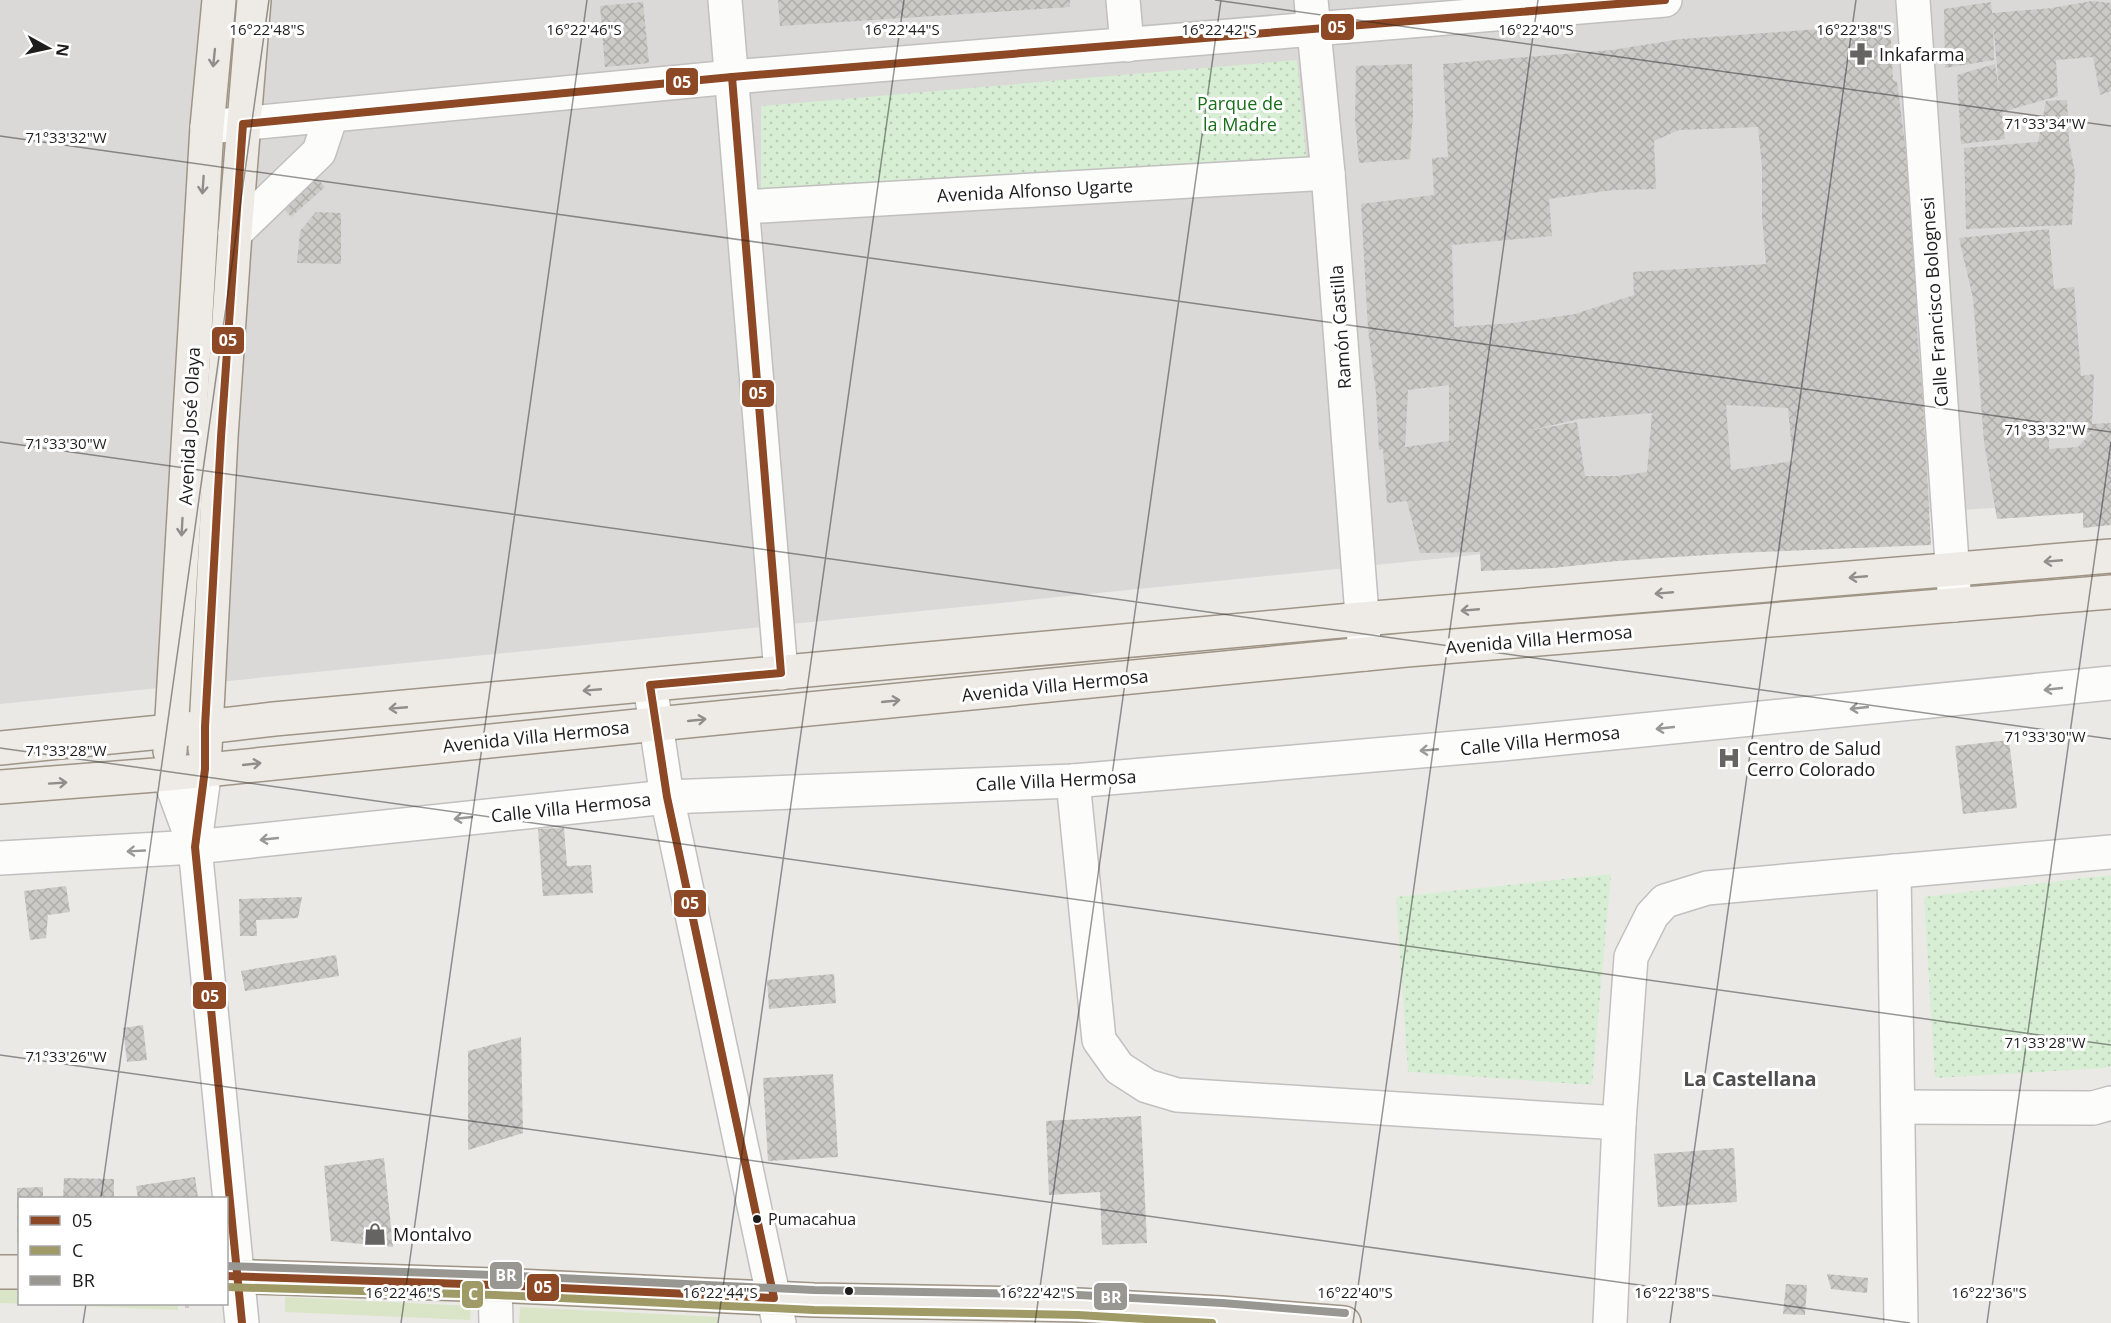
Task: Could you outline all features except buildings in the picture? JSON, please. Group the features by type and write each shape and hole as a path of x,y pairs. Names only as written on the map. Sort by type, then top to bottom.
{"main road":[{"name":"Avenida José Olaya","path":"168,774 207,127 219,0"},
{"name":"Avenida José Olaya","path":"205,769 205,727 222,437 235,233 254,0"},
{"path":"198,268 233,271"},
{"path":"188,436 222,437"},
{"name":"Avenida Villa Hermosa","path":"0,748 274,719 1362,619 2111,556"},
{"name":"Avenida Villa Hermosa","path":"0,787 168,774 657,723 1365,654 2111,592"},
{"path":"178,608 213,611"},
{"path":"0,1272 18,1272"},
{"path":"232,1276 495,1285 777,1310 1078,1305 1344,1323"}],"street":[{"path":"725,0 781,673"},
{"path":"1123,0 1127,45"},
{"path":"207,127 732,77 1127,45 1312,14 1665,0"},
{"name":"Calle Francisco Bolognesi","path":"1912,0 1955,605"},
{"name":"Ramón Castilla","path":"1312,14 1328,173 1365,654"},
{"path":"235,233 319,152 331,116"},
{"name":"Avenida Alfonso Ugarte","path":"743,207 1328,173"},
{"name":"Calle Villa Hermosa","path":"0,858 195,847 667,797 1073,782 1502,744 2111,683"},
{"path":"650,685 667,797 777,1310"},
{"name":"Avenida José Olaya","path":"205,769 195,847 225,1197"},
{"name":"Avenida José Olaya","path":"168,774 195,847"},
{"path":"1073,782 1099,1040 1119,1068 1147,1086 1177,1095 1619,1123"},
{"path":"1610,1323 1619,1123 1631,957 1652,915 1665,900 1707,888 2111,852"},
{"path":"1894,871 1901,1323"},
{"path":"1898,1107 2093,1108 2111,1103"},
{"name":"Avenida José Olaya","path":"228,1230 232,1276 242,1323"},
{"path":"495,1285 496,1323"}],"shaded area":[{"path":"0,0 2111,0 2111,500 1841,518 0,704"}],"green space":[{"name":"Parque de la Madre","path":"1297,60 1306,157 761,197 761,106"},
{"path":"1611,874 1592,1085 1408,1072 1396,897"},
{"path":"2111,875 2111,1066 1935,1078 1924,897"},
{"path":"0,1289 18,1289 18,1304 0,1303"},
{"path":"285,1297 471,1306 470,1320 285,1312"},
{"path":"50,1305 178,1305 178,1310"},
{"path":"520,1307 719,1317 718,1323 519,1323"}],"transit line":[{"name":"05","path":"242,1323 195,847 205,769 205,727 221,437 243,124 732,77 1665,0"},
{"name":"05","path":"228,1276 774,1298 667,797 650,685 781,673 732,77"},
{"name":"BR","path":"228,1266 495,1275 814,1290 1079,1295 1345,1313"},
{"name":"C","path":"228,1287 495,1295 814,1310 1078,1315 1212,1323"}],"place":[{"name":"Inkafarma","path":"1861,54"},
{"name":"Centro de Salud Cerro Colorado","path":"1729,758"},
{"name":"Pumacahua","path":"757,1219"},
{"name":"Montalvo","path":"375,1234"}],"district":[{"name":"La Castellana","path":"1750,1078"}]}
